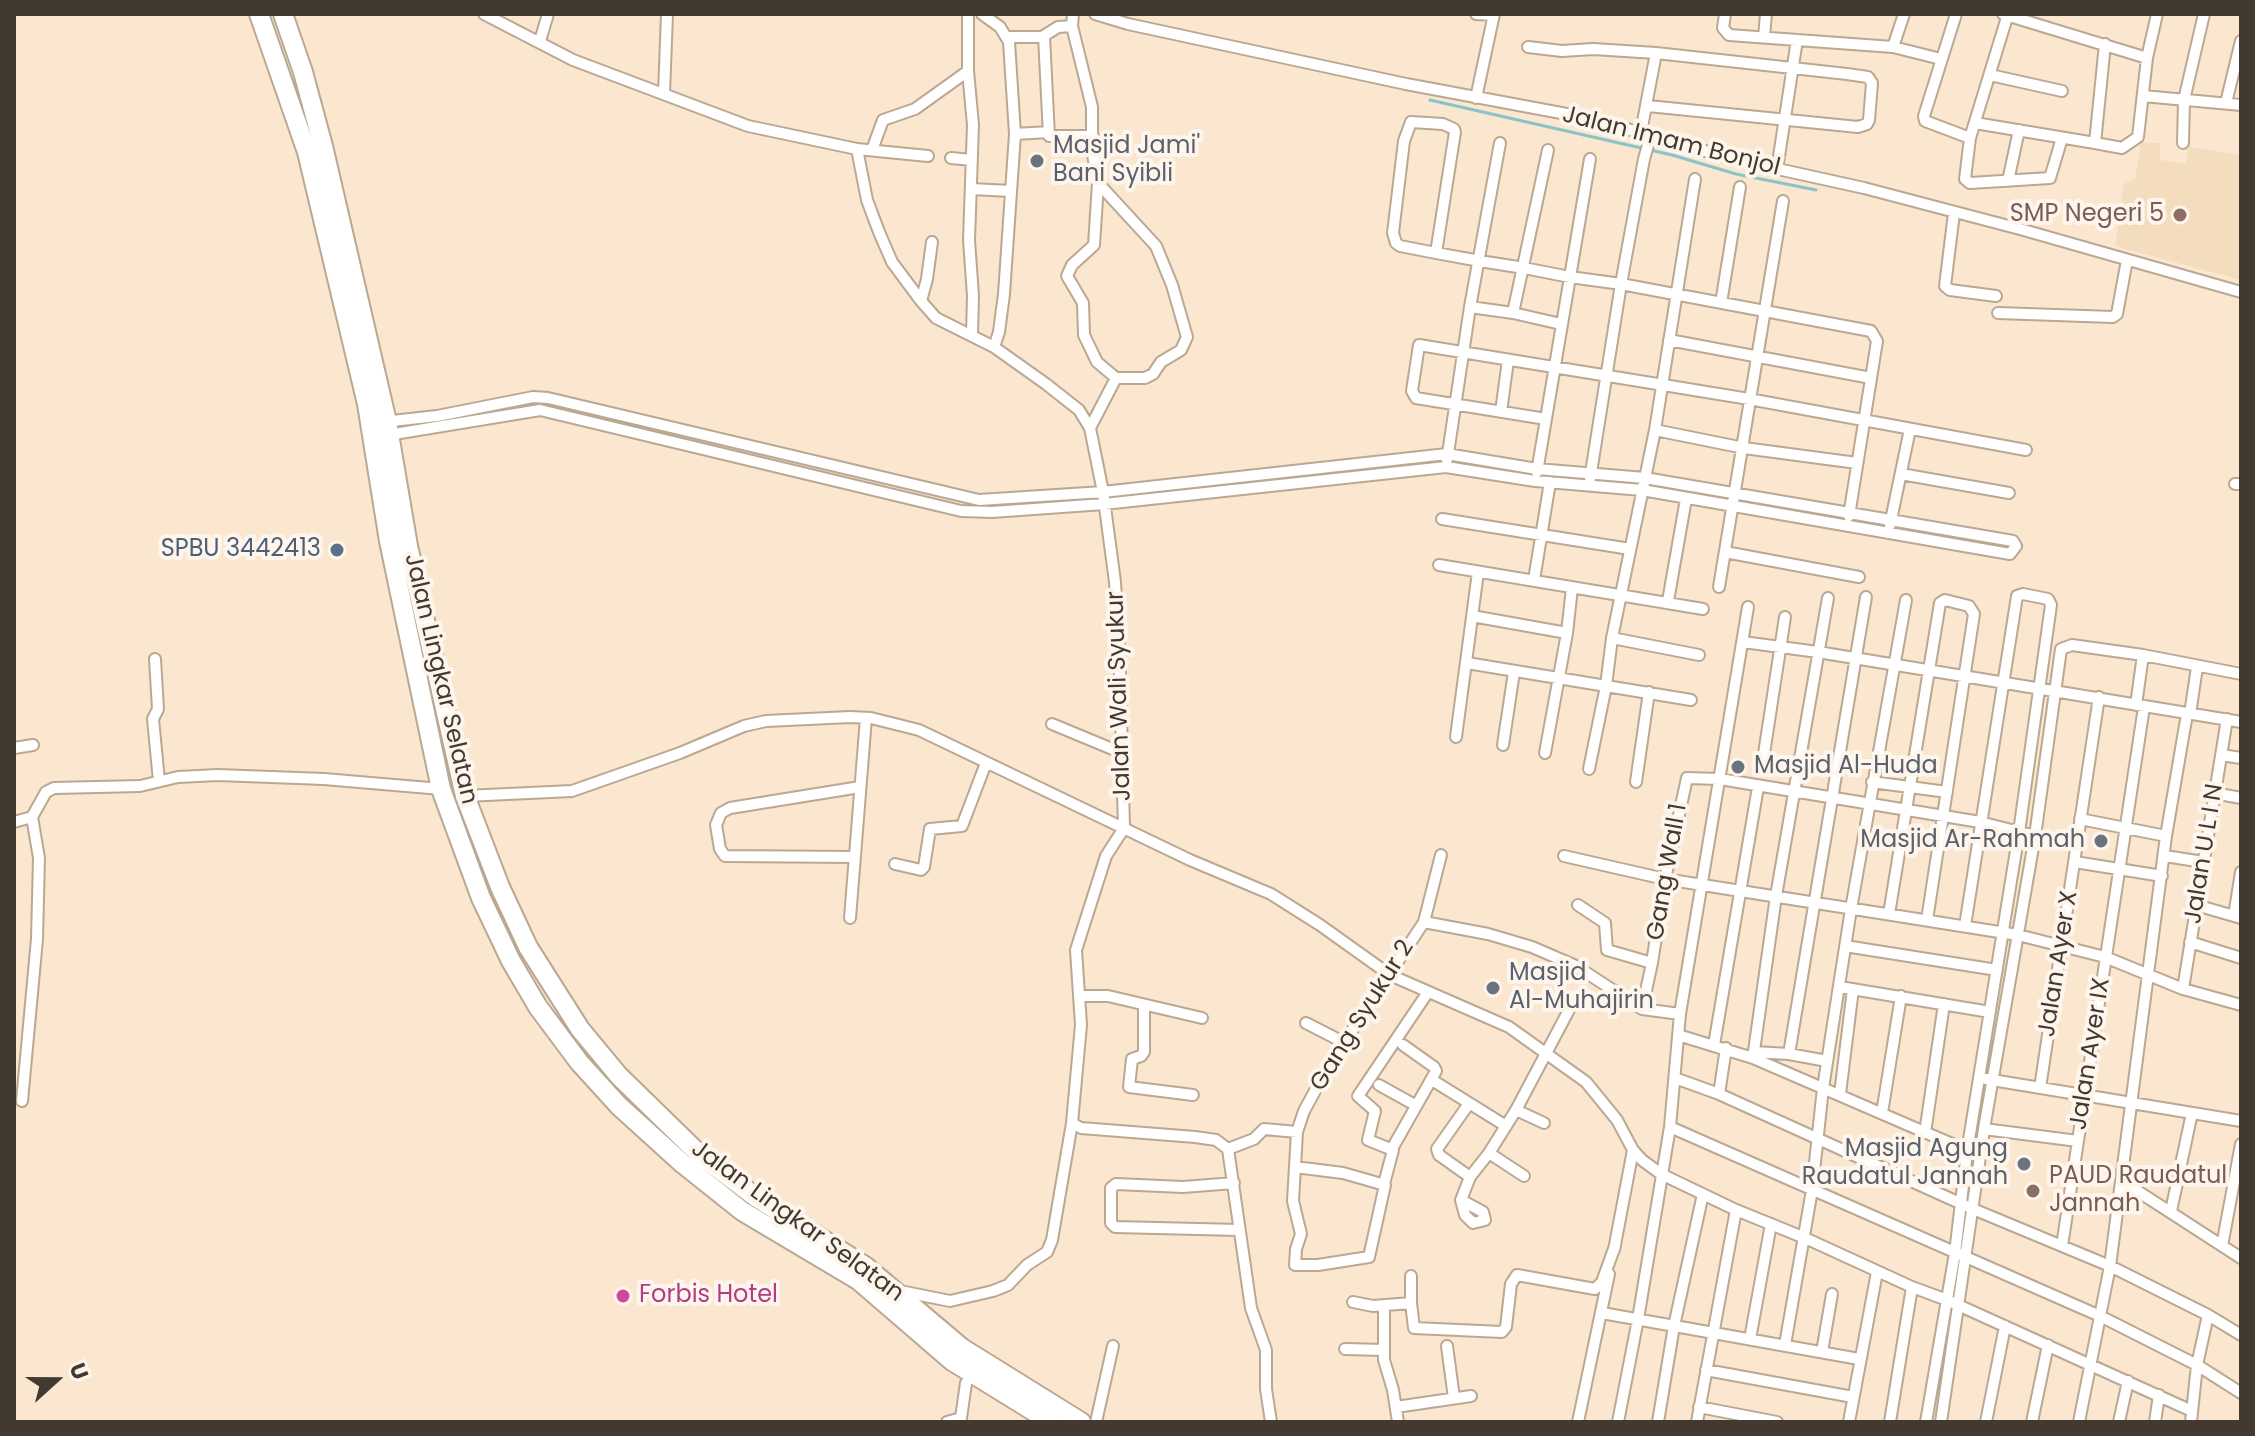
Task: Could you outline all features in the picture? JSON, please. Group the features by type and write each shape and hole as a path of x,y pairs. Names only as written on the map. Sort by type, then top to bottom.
{"highway":[{"name":"Jalan Lingkar Selatan","path":"259,14 307,152 380,427 465,796 500,887 528,947 580,1029 619,1076 699,1154 757,1198 865,1266 952,1361 1055,1418 1081,1422"},
{"name":"Jalan Lingkar Selatan","path":"283,14 323,146 380,427 389,541 441,789 481,898 511,961 538,1007 579,1062 649,1134 742,1211 858,1280 895,1298"}],"street":[{"path":"484,14 573,60 766,131 857,149 928,156"},
{"path":"540,41 548,14"},
{"path":"968,14 968,71 973,125 969,240 972,335"},
{"path":"982,14 1000,27 1007,37 1015,134 1004,294 994,347"},
{"name":"Jalan Imam Bonjol","path":"1095,14 1476,98 1588,118 1647,137 1864,188 2241,292"},
{"path":"1476,14 1494,14 1476,98"},
{"path":"1725,14 1723,28 1726,33 1893,47 1941,59"},
{"path":"1764,37 1766,14"},
{"path":"1893,47 1904,14"},
{"path":"1956,14 1924,111 1925,121 1970,138"},
{"path":"2062,138 2051,178 1966,181 1970,138 2006,14 2147,58"},
{"path":"1975,123 2122,148 2136,140 2156,16 2144,14"},
{"path":"2183,143 2184,100 2204,14"},
{"path":"664,15 664,94"},
{"path":"1007,37 1044,36 1072,22 1092,107 1092,149 1098,183 1094,245 1072,265 1067,276 1083,303 1084,335 1097,362 1116,378 1149,377 1161,362 1181,350 1187,337 1172,285 1156,246 1098,183"},
{"path":"1044,36 1049,134"},
{"path":"1777,169 1797,40"},
{"path":"2095,143 2105,44"},
{"path":"2226,103 2240,45"},
{"path":"1528,47 1562,51 1593,49 1656,53 1793,68 1870,79 1872,83 1869,120 1858,127 1648,106"},
{"path":"1589,485 1644,159 1656,53"},
{"path":"872,150 886,118 915,109 968,71"},
{"path":"1990,75 2062,91"},
{"path":"2143,96 2241,105"},
{"path":"1436,253 1455,132 1443,124 1411,122 1404,141 1393,238 1400,246 1436,253 1480,261 1524,268 1570,277 1621,284 1871,331 1877,341 1847,525"},
{"path":"2008,181 2019,130"},
{"path":"1015,134 1093,136"},
{"path":"1446,467 1470,307 1500,143"},
{"path":"857,149 867,200 879,232 892,262 921,301 936,318 994,347 1079,410 1090,428"},
{"path":"1513,313 1548,150"},
{"path":"951,158 972,160"},
{"path":"1535,481 1590,159"},
{"path":"1589,769 1612,638 1655,430 1695,179"},
{"path":"1721,303 1740,187"},
{"path":"971,189 1011,191"},
{"path":"1719,587 1783,201"},
{"path":"1954,213 1945,286 1950,290 1996,296"},
{"path":"921,301 932,242"},
{"path":"1998,313 2113,317 2117,314 2127,260"},
{"path":"1470,307 1561,324"},
{"path":"1669,340 1871,378"},
{"path":"1546,419 1415,397 1412,391 1418,346 1422,344 1661,387 1749,399 2026,450"},
{"path":"1501,412 1508,360"},
{"path":"1090,428 1116,378"},
{"path":"533,397 548,398 959,497 997,500 1103,492 1447,454 1537,469 1645,478 2013,541 2016,546 2010,554 1642,490 1535,481 1446,467 1104,504 992,512 961,511 540,410 380,427 533,397"},
{"name":"Jalan Wali Syukur","path":"895,1298 950,1301 1008,1285 1027,1265 1047,1252 1052,1240 1072,1123 1079,1052 1076,950 1106,856 1124,828 1115,582 1103,492 1090,428"},
{"path":"1889,532 1910,429"},
{"path":"1655,430 1744,448 1857,463"},
{"path":"1385,460 1386,473"},
{"path":"1901,474 2009,493"},
{"path":"1534,580 1550,482"},
{"path":"1668,601 1686,499"},
{"path":"1442,519 1630,549"},
{"path":"1725,552 1859,577"},
{"path":"1439,565 1703,609"},
{"path":"1456,737 1478,572"},
{"path":"1545,753 1560,679 1572,588"},
{"path":"1926,1422 2019,832 2045,653 2048,599 2018,595 1965,926"},
{"path":"1789,1054 1866,597"},
{"path":"1754,1055 1776,896 1828,598"},
{"path":"1785,1345 1805,1238 1820,1138 1823,1088 1851,909 1906,600"},
{"path":"1889,914 1940,603 1945,600 1969,606 1973,612 1927,920"},
{"path":"1618,1422 1670,1127 1680,1014 1748,607"},
{"path":"1472,616 1567,633"},
{"path":"1763,760 1785,617"},
{"path":"1612,638 1699,655"},
{"path":"1743,642 2040,687 2241,722"},
{"path":"1941,1422 1984,1129 2035,836 2059,655 2063,647 2072,645 2241,674"},
{"path":"2045,653 2059,655"},
{"name":"Jalan Ayer IX","path":"2062,1246 2120,870 2140,706 2143,655"},
{"path":"155,659 158,709 153,719 159,781"},
{"path":"1467,663 1691,700"},
{"path":"2079,1422 2110,1266 2166,836 2197,667"},
{"path":"1503,745 1514,672"},
{"path":"1636,782 1649,692"},
{"name":"Jalan Ayer X","path":"2040,1088 2099,697"},
{"path":"465,796 572,791 680,753 744,726 766,721 829,716 866,718 919,730 1287,902 1390,975 1509,1027 1592,1088 1617,1120 1633,1150 1661,1174 1736,1210 2159,1395 2192,1416 2197,1365 2208,1315"},
{"path":"850,918 866,718"},
{"name":"Jalan U L I N","path":"2183,989 2227,719"},
{"path":"1052,724 1122,753"},
{"path":"14,748 33,745"},
{"path":"2221,755 2241,758"},
{"path":"895,864 921,870 930,829 962,826 986,763"},
{"path":"22,1101 37,939 39,858 32,817 46,792 54,788 140,786 178,777 218,775 324,779 441,789"},
{"name":"Gang Wall 1","path":"1642,1009 1685,781 1691,777 1720,779"},
{"path":"1720,779 1795,794 1980,822 2076,843"},
{"path":"1872,782 1947,792"},
{"path":"854,857 729,857 720,849 716,825 721,813 730,808 860,787"},
{"path":"1719,1094 1720,1047 1740,890 1758,787"},
{"path":"2214,793 2241,798"},
{"path":"14,822 32,817"},
{"path":"2080,819 2166,836"},
{"path":"1424,922 1441,855"},
{"path":"1564,856 1665,879 2018,935 2105,957 2183,989 2241,1005"},
{"path":"2165,856 2203,862"},
{"path":"2075,862 2162,876"},
{"path":"2196,905 2238,917 2241,872"},
{"path":"1578,905 1605,923 1607,950 1652,963"},
{"name":"Gang Syukur 2","path":"1384,1184 1387,1188 1369,1257 1318,1265 1295,1265 1301,1234 1293,1204 1297,1132 1304,1111 1318,1083 1424,922 1488,934 1532,947 1576,966 1642,1009 1680,1014"},
{"path":"2190,942 2241,958"},
{"path":"1845,946 1997,970"},
{"path":"1840,987 1990,1012"},
{"path":"1840,1094 1853,989"},
{"path":"1295,1167 1343,1173 1384,1184 1393,1150 1368,1140 1375,1111 1358,1096 1428,992"},
{"path":"1079,996 1108,996 1202,1018"},
{"path":"1882,1113 1901,996"},
{"path":"1925,1133 1944,1004"},
{"path":"1144,1006 1144,1052 1132,1059 1129,1087 1193,1095"},
{"path":"1461,1200 1470,1177 1516,1110 1570,1008"},
{"path":"1306,1023 1345,1043"},
{"path":"1678,1035 1754,1055 1967,1152 1980,1155"},
{"path":"1393,1147 1436,1071 1403,1045"},
{"path":"1754,1055 1789,1054 1827,1061"},
{"path":"1675,1078 1719,1094 1961,1204 2110,1266 2241,1335"},
{"path":"1979,1078 2241,1121"},
{"path":"1432,1080 1506,1126"},
{"path":"1379,1085 1415,1105"},
{"path":"1468,1105 1437,1149 1439,1155 1470,1177"},
{"path":"1516,1110 1544,1123"},
{"path":"2171,1211 2192,1113"},
{"path":"1072,1123 1081,1128 1216,1140 1228,1149 1251,1308 1266,1350 1266,1389 1271,1422"},
{"path":"1670,1127 2100,1316 2197,1365 2241,1393"},
{"path":"1228,1149 1254,1139 1264,1129 1297,1132"},
{"path":"1984,1129 2078,1141"},
{"path":"2222,1246 2241,1144"},
{"path":"1578,1422 1633,1150"},
{"path":"1489,1153 1524,1176"},
{"path":"2122,1181 2241,1258"},
{"path":"1234,1183 1183,1187 1116,1184 1111,1188 1111,1223 1115,1227 1239,1230"},
{"path":"1658,1422 1674,1326 1703,1194"},
{"path":"1697,1422 1736,1210"},
{"path":"1750,1339 1771,1224"},
{"path":"1411,1276 1414,1328 1502,1332 1506,1327 1511,1284 1517,1275 1595,1289 1602,1282 1615,1246"},
{"path":"1849,1422 1877,1272"},
{"path":"1890,1422 1912,1287"},
{"path":"1822,1352 1832,1294"},
{"path":"1353,1302 1384,1305 1411,1303"},
{"path":"1384,1305 1384,1350 1398,1422"},
{"path":"1602,1313 1859,1359"},
{"path":"1986,1422 2005,1326"},
{"path":"2032,1422 2048,1345"},
{"path":"1096,1422 1113,1346"},
{"path":"1447,1346 1454,1398"},
{"path":"1345,1349 1384,1350"},
{"path":"1706,1370 1853,1397"},
{"path":"2119,1422 2128,1381"},
{"path":"947,1422 961,1418 966,1383"},
{"path":"2155,1422 2159,1395"},
{"path":"1396,1407 1471,1396"},
{"path":"1699,1407 1777,1422"}],"shaded area":[{"name":"SMP Negeri 5","path":"2141,143 2160,143 2160,160 2186,164 2189,147 2241,155 2241,280 2115,246 2124,184 2135,179"}],"waterway":[{"path":"1430,100 1672,155 1736,174 1816,190"}],"place":[{"name":"Masjid Jami' Bani Syibli","path":"1037,161"},
{"name":"SMP Negeri 5","path":"2180,215"},
{"name":"SPBU 3442413","path":"337,550"},
{"name":"Masjid Al-Huda","path":"1738,767"},
{"name":"Masjid Ar-Rahmah","path":"2101,841"},
{"name":"Masjid Al-Muhajirin","path":"1493,988"},
{"name":"Masjid Agung Raudatul Jannah","path":"2024,1164"},
{"name":"PAUD Raudatul Jannah","path":"2033,1191"},
{"name":"Forbis Hotel","path":"623,1296"}]}
